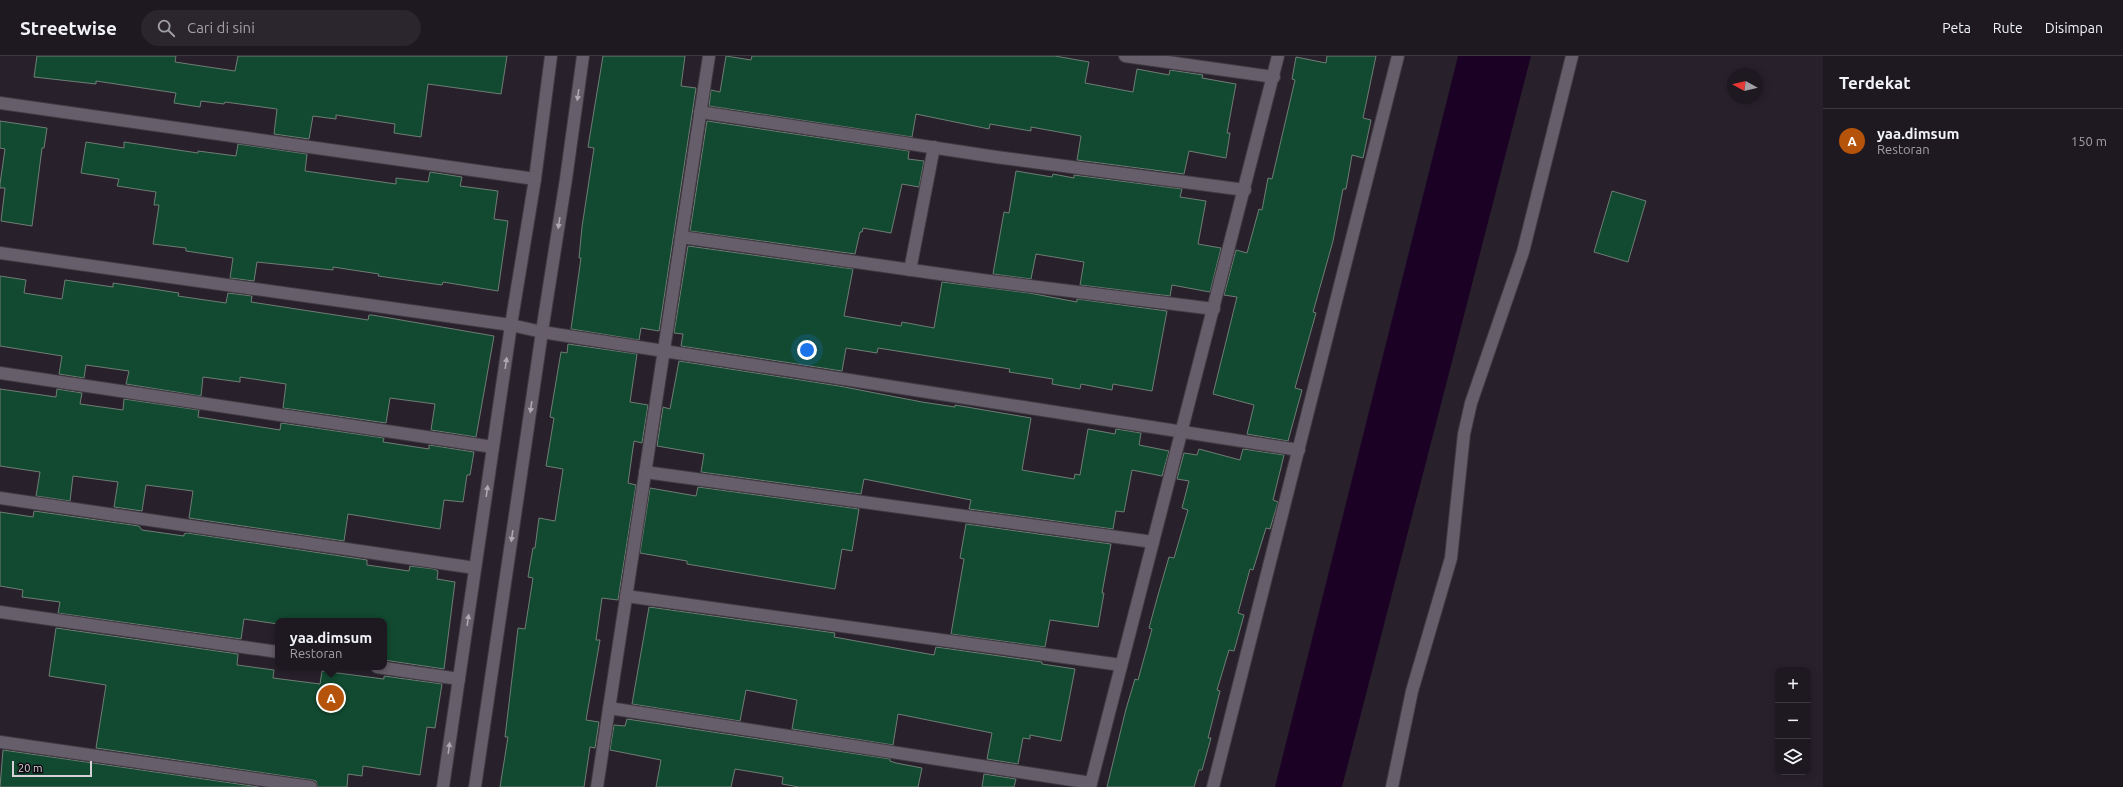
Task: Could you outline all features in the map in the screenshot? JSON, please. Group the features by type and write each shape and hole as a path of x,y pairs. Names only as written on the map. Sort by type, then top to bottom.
{"street":[{"path":"443,787 511,325 535,179 551,56"},
{"path":"475,787 583,56"},
{"path":"597,787 709,56"},
{"path":"1125,56 1274,77"},
{"path":"609,708 1090,785 1245,190 1278,56"},
{"path":"1213,787 1398,56"},
{"path":"1392,787 1412,691 1451,558 1464,434 1471,403 1522,252 1572,56"},
{"path":"0,103 535,179"},
{"path":"700,112 934,147 1245,190"},
{"path":"910,270 934,147"},
{"path":"681,237 910,270 1214,309"},
{"path":"0,253 511,325 542,332 1299,450"},
{"path":"0,373 493,447"},
{"path":"645,472 1153,542"},
{"path":"0,498 475,568"},
{"path":"626,596 1121,665"},
{"path":"0,612 275,652"},
{"path":"387,668 459,679"},
{"path":"0,742 311,787"}],"shaded area":[{"path":"1458,56 1531,56 1342,787 1275,787"}],"building":[{"path":"37,56 176,56 175,62 235,71 238,56 507,56 501,94 428,84 421,137 394,133 395,124 336,115 336,119 313,116 309,139 274,134 277,109 225,102 224,104 201,101 200,107 174,103 176,93 96,81 96,84 34,77"},
{"path":"603,56 685,56 681,86 696,88 659,331 641,328 639,340 571,329 581,258 579,258 582,227 594,148 588,147"},
{"path":"726,56 751,60 752,56 1055,56 1089,62 1085,83 1133,92 1137,69 1169,75 1170,70 1203,75 1202,78 1236,84 1227,133 1230,133 1226,158 1189,151 1184,174 1077,160 1081,136 1031,127 1031,131 990,124 989,129 916,114 912,137 709,106 711,90 720,92"},
{"path":"1327,56 1376,56 1363,118 1371,120 1363,158 1352,155 1346,189 1343,189 1333,241 1313,312 1316,313 1295,388 1302,390 1288,441 1247,434 1254,405 1213,394 1237,297 1224,295 1236,250 1247,253 1259,209 1262,210 1268,178 1272,179 1295,80 1292,79 1296,57 1326,63"},
{"path":"0,121 47,128 44,148 42,148 32,226 1,221 5,188 0,188 0,184 5,149 0,148"},
{"path":"707,121 909,151 908,159 924,161 919,187 902,184 891,233 863,228 862,232 860,232 855,254 690,231"},
{"path":"86,142 124,148 124,142 198,153 198,151 236,156 238,144 307,154 305,171 396,184 396,178 428,182 430,172 462,177 460,186 498,191 494,219 508,221 498,291 443,282 442,285 378,276 379,274 333,267 333,270 257,262 254,281 230,278 233,258 186,251 186,248 153,244 159,205 154,205 156,192 117,186 119,179 81,173"},
{"path":"1016,171 1052,177 1053,174 1074,178 1074,175 1182,189 1180,197 1206,201 1198,244 1221,248 1210,292 1172,285 1170,296 1080,285 1084,262 1036,254 1031,279 993,274 1004,212 1009,213"},
{"path":"1612,191 1646,201 1628,262 1594,252"},
{"path":"688,246 853,269 844,316 901,326 902,322 934,328 942,282 1029,293 1077,302 1077,299 1167,311 1152,391 1113,384 1112,390 1081,384 1080,389 1052,384 1053,379 1009,372 1010,369 878,348 877,353 846,348 842,371 681,346 683,334 674,333"},
{"path":"0,276 26,280 24,293 62,299 65,280 113,287 113,283 179,293 178,296 226,303 228,293 252,296 251,302 368,320 369,315 372,315 494,336 476,437 431,430 435,404 390,398 386,423 283,408 286,384 240,377 240,382 203,377 201,396 126,384 129,371 86,365 84,378 59,374 62,356 0,346"},
{"path":"568,344 637,354 630,402 648,405 642,443 634,441 628,483 636,485 618,600 602,598 596,640 600,640 586,720 599,722 595,748 590,747 584,787 500,787 508,737 505,737 518,628 525,629 533,578 528,577 533,548 535,548 539,518 555,521 563,469 546,466 554,418 550,417 561,352 567,353"},
{"path":"679,361 839,386 922,402 955,407 955,405 1031,418 1022,470 1074,479 1075,474 1080,475 1088,429 1115,434 1116,429 1141,433 1139,445 1169,451 1162,476 1132,470 1124,512 1116,511 1113,529 969,509 971,500 864,479 861,494 701,472 704,454 657,446 663,407 670,409"},
{"path":"0,389 56,397 57,389 82,393 80,404 123,410 124,399 199,410 198,417 280,430 281,423 384,438 383,442 429,449 429,445 474,452 470,475 467,475 463,502 444,500 440,529 348,514 344,541 189,518 193,491 146,485 142,511 114,507 118,482 73,476 70,501 36,496 40,472 0,466"},
{"path":"1199,449 1240,460 1243,449 1284,455 1273,500 1278,502 1270,529 1266,528 1253,570 1250,569 1238,613 1244,615 1234,651 1229,650 1217,690 1220,691 1208,738 1211,738 1202,770 1199,770 1194,787 1107,787 1126,709 1135,679 1138,680 1152,629 1149,628 1169,557 1174,558 1188,510 1182,508 1189,481 1177,479 1184,453 1197,455"},
{"path":"698,487 859,509 852,551 842,549 835,589 687,564 687,561 640,553 650,488 696,496"},
{"path":"34,511 139,526 142,530 184,536 184,534 187,533 367,560 367,565 409,571 410,566 434,569 438,571 437,579 455,582 444,669 387,660 387,618 275,618 275,624 244,619 241,639 58,613 60,602 22,597 23,590 0,586 0,512 33,517"},
{"path":"966,524 1111,544 1102,593 1104,593 1098,627 1050,620 1045,647 951,634 964,559 960,558"},
{"path":"649,607 835,633 834,637 934,655 936,647 1042,662 1042,664 1075,669 1061,741 1030,735 1030,739 1023,738 1018,764 987,759 992,733 898,714 893,745 792,729 797,700 746,690 740,721 632,704"},
{"path":"56,628 238,654 237,665 274,670 273,678 320,684 322,671 384,679 384,676 442,684 435,728 427,727 420,775 363,766 362,776 348,774 347,787 318,787 316,781 312,780 96,748 106,685 49,676"},
{"path":"627,719 890,759 890,761 896,763 922,768 918,787 799,787 782,784 783,777 735,769 731,787 656,787 661,760 610,750 614,725 625,726"},
{"path":"3,750 259,787 0,787"},
{"path":"984,774 1016,779 1014,787 982,787"}],"place":[{"name":"yaa.dimsum","path":"331,698"}]}
